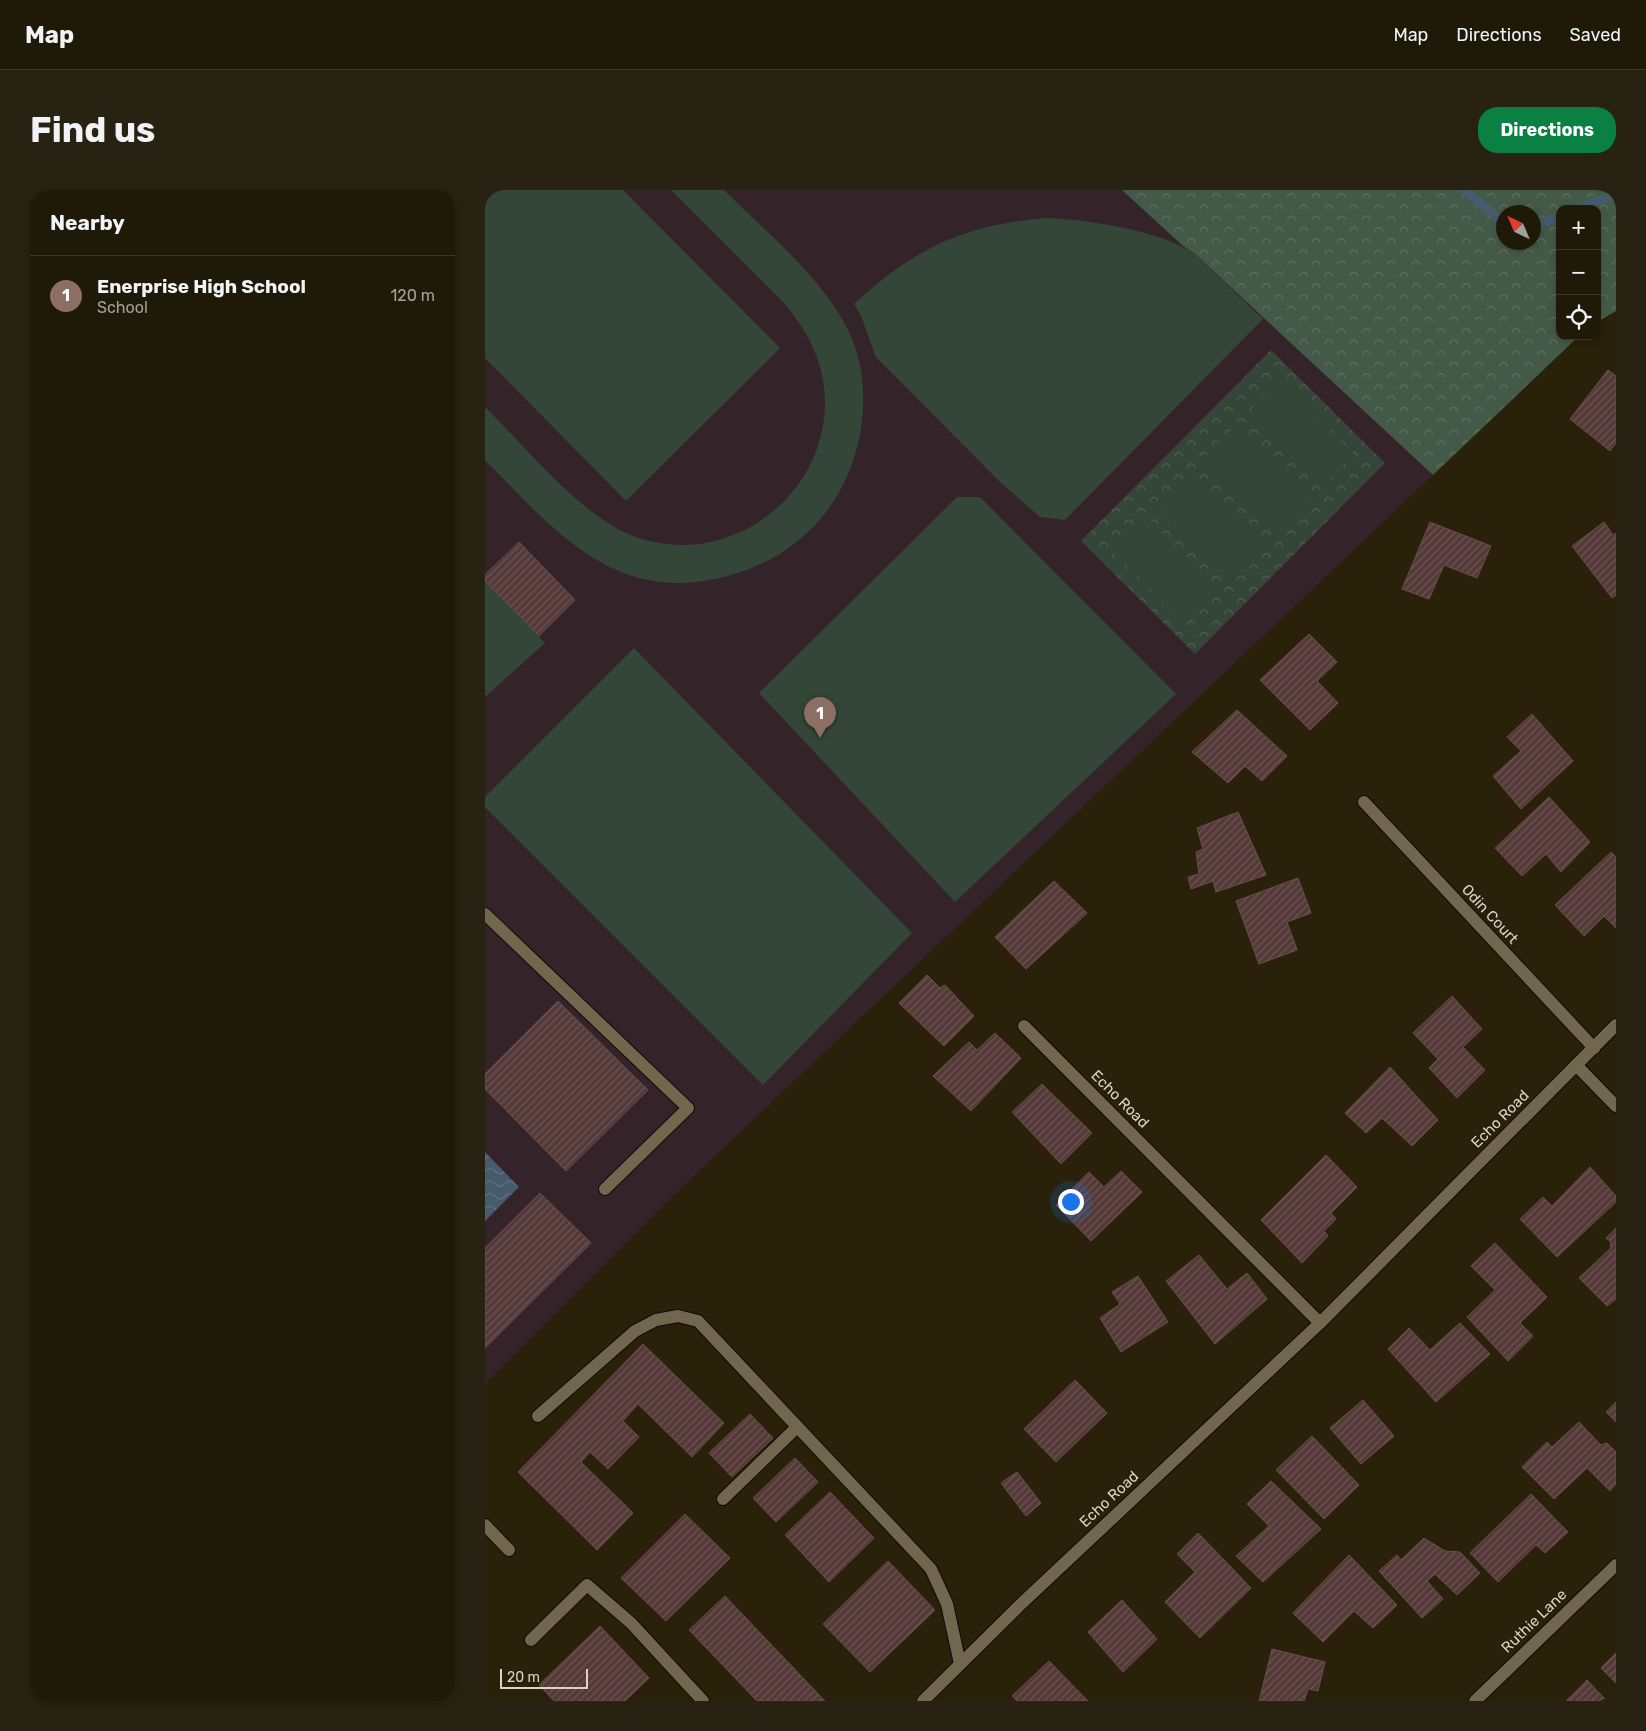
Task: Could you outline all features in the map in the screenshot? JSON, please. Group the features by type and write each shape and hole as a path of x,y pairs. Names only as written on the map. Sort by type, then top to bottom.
{"street":[{"name":"Odin Court","path":"1364,802 1593,1048"},
{"path":"485,914 688,1108 605,1188"},
{"name":"Echo Road","path":"923,1701 1320,1323 1616,1025"},
{"name":"Echo Road","path":"1024,1026 1320,1323"},
{"path":"1576,1065 1616,1106"},
{"path":"538,1416 635,1331 656,1320 678,1316 698,1321 931,1569 947,1604 960,1664"},
{"path":"723,1498 797,1427"},
{"path":"485,1525 509,1550"},
{"name":"Ruthie Lane","path":"1475,1701 1616,1565"},
{"path":"531,1640 587,1586 631,1623 703,1701"}],"shaded area":[{"path":"485,190 1122,190 1183,246 1195,254 1433,475 675,1194 485,1384"}],"green space":[{"path":"485,190 623,190 780,348 626,501 485,358"},
{"path":"671,190 724,190 793,256 825,293 849,332 858,357 863,384 863,411 859,438 852,464 841,490 826,512 798,541 775,557 750,569 724,577 691,583 651,581 610,567 570,542 552,527 485,460 485,407 557,481 597,515 618,529 639,538 673,545 706,543 737,534 765,518 789,496 808,469 820,439 825,405 825,390 814,349 808,337 783,302"},
{"path":"1122,190 1616,190 1616,311 1601,320 1601,205 1556,205 1556,340 1575,340 1433,475 1195,254 1183,246"},
{"path":"1047,218 1083,221 1124,228 1180,246 1195,254 1263,319 1065,520 1040,517 1001,483 876,357 861,316 854,304 898,268 942,242 990,226"},
{"path":"1271,350 1385,463 1195,654 1081,541"},
{"path":"1280,381 1354,454 1320,488 1246,415"},
{"path":"1235,426 1309,499 1275,533 1201,460"},
{"path":"1190,471 1264,544 1230,578 1157,505"},
{"path":"957,497 980,497 1176,694 955,902 759,693"},
{"path":"1146,516 1220,590 1186,624 1112,550"},
{"path":"485,581 545,643 485,697"},
{"path":"634,648 912,933 763,1085 485,807 485,797"}],"water":[{"path":"485,1152 519,1187 485,1221"}],"building":[{"path":"1608,370 1616,376 1616,443 1610,451 1570,419"},
{"path":"1430,522 1491,546 1477,578 1444,565 1429,599 1402,589"},
{"path":"1604,522 1613,535 1616,533 1616,595 1612,598 1572,546"},
{"path":"519,542 575,600 539,636 485,581 485,575"},
{"path":"1309,634 1337,662 1317,681 1338,703 1310,730 1260,680"},
{"path":"1237,710 1287,756 1262,781 1245,766 1228,783 1192,752"},
{"path":"1532,714 1573,761 1521,809 1493,776 1521,751 1507,737"},
{"path":"1549,797 1590,842 1561,872 1546,854 1522,876 1495,848"},
{"path":"1238,812 1266,875 1216,892 1213,881 1191,889 1188,877 1199,874 1196,852 1203,849 1197,828"},
{"path":"1611,852 1616,857 1616,928 1604,916 1584,936 1555,905"},
{"path":"1298,878 1311,913 1287,922 1297,950 1259,964 1236,901"},
{"path":"1054,881 1087,913 1026,969 995,937"},
{"path":"927,975 940,988 945,985 974,1016 944,1046 899,1003"},
{"path":"1452,996 1482,1029 1463,1047 1485,1070 1457,1098 1429,1068 1438,1059 1413,1033"},
{"path":"558,1001 648,1090 566,1171 485,1089 485,1074"},
{"path":"995,1033 1021,1058 971,1111 933,1076 969,1042 977,1050"},
{"path":"1390,1067 1438,1120 1412,1146 1382,1118 1366,1133 1345,1113"},
{"path":"1042,1084 1092,1133 1061,1164 1012,1112"},
{"path":"1326,1155 1357,1187 1331,1213 1336,1219 1324,1231 1328,1236 1302,1263 1261,1220"},
{"path":"1590,1167 1616,1196 1616,1202 1557,1257 1520,1219 1543,1197 1552,1206"},
{"path":"1121,1171 1142,1192 1091,1241 1056,1205 1089,1172 1104,1187"},
{"path":"540,1193 591,1243 485,1348 485,1248"},
{"path":"1616,1228 1616,1299 1607,1306 1579,1278 1611,1248 1610,1241 1606,1238"},
{"path":"1495,1243 1547,1297 1520,1323 1533,1336 1508,1361 1467,1317 1495,1290 1471,1266"},
{"path":"1199,1255 1227,1289 1247,1273 1267,1299 1215,1344 1166,1281"},
{"path":"1138,1276 1168,1322 1121,1352 1100,1318 1120,1304 1112,1292"},
{"path":"1460,1323 1490,1354 1436,1402 1388,1349 1409,1328 1430,1350"},
{"path":"643,1344 724,1423 692,1457 638,1404 623,1421 639,1437 608,1469 590,1452 581,1462 633,1513 597,1550 518,1472"},
{"path":"1075,1380 1107,1413 1056,1462 1024,1429"},
{"path":"1363,1400 1394,1436 1361,1464 1330,1428"},
{"path":"1616,1402 1616,1422 1606,1412"},
{"path":"750,1414 773,1438 732,1477 709,1453"},
{"path":"1579,1422 1601,1445 1607,1443 1616,1452 1616,1484 1610,1491 1587,1468 1554,1499 1522,1467 1547,1442 1552,1447"},
{"path":"1312,1436 1359,1485 1324,1519 1276,1470"},
{"path":"795,1458 818,1482 776,1522 753,1498"},
{"path":"1017,1472 1041,1503 1026,1516 1001,1483"},
{"path":"1271,1481 1321,1529 1263,1582 1236,1556 1269,1526 1247,1504"},
{"path":"830,1492 874,1538 829,1582 785,1535"},
{"path":"1531,1494 1568,1532 1545,1553 1536,1545 1498,1582 1470,1553"},
{"path":"685,1514 730,1558 666,1621 621,1578"},
{"path":"1198,1533 1251,1588 1200,1638 1165,1602 1195,1572 1177,1554"},
{"path":"1424,1538 1445,1551 1460,1552 1480,1573 1457,1595 1435,1574 1427,1581 1443,1599 1422,1618 1379,1571 1397,1555 1401,1560"},
{"path":"1349,1555 1397,1605 1373,1628 1354,1611 1323,1642 1293,1613"},
{"path":"888,1561 935,1610 870,1672 823,1624"},
{"path":"725,1596 825,1701 757,1701 689,1630"},
{"path":"1122,1600 1157,1639 1123,1672 1088,1632"},
{"path":"600,1626 649,1678 625,1701 554,1701 539,1685"},
{"path":"1272,1649 1325,1662 1318,1691 1308,1689 1304,1701 1259,1701"},
{"path":"1616,1653 1616,1683 1601,1668"},
{"path":"1049,1661 1088,1701 1017,1701 1012,1696"},
{"path":"1587,1680 1607,1701 1566,1701"}],"waterway":[{"path":"1464,190 1496,216"},
{"path":"1588,205 1616,193"},
{"path":"1541,224 1556,218"}],"place":[{"name":"Enerprise High School","path":"820,738"}]}
